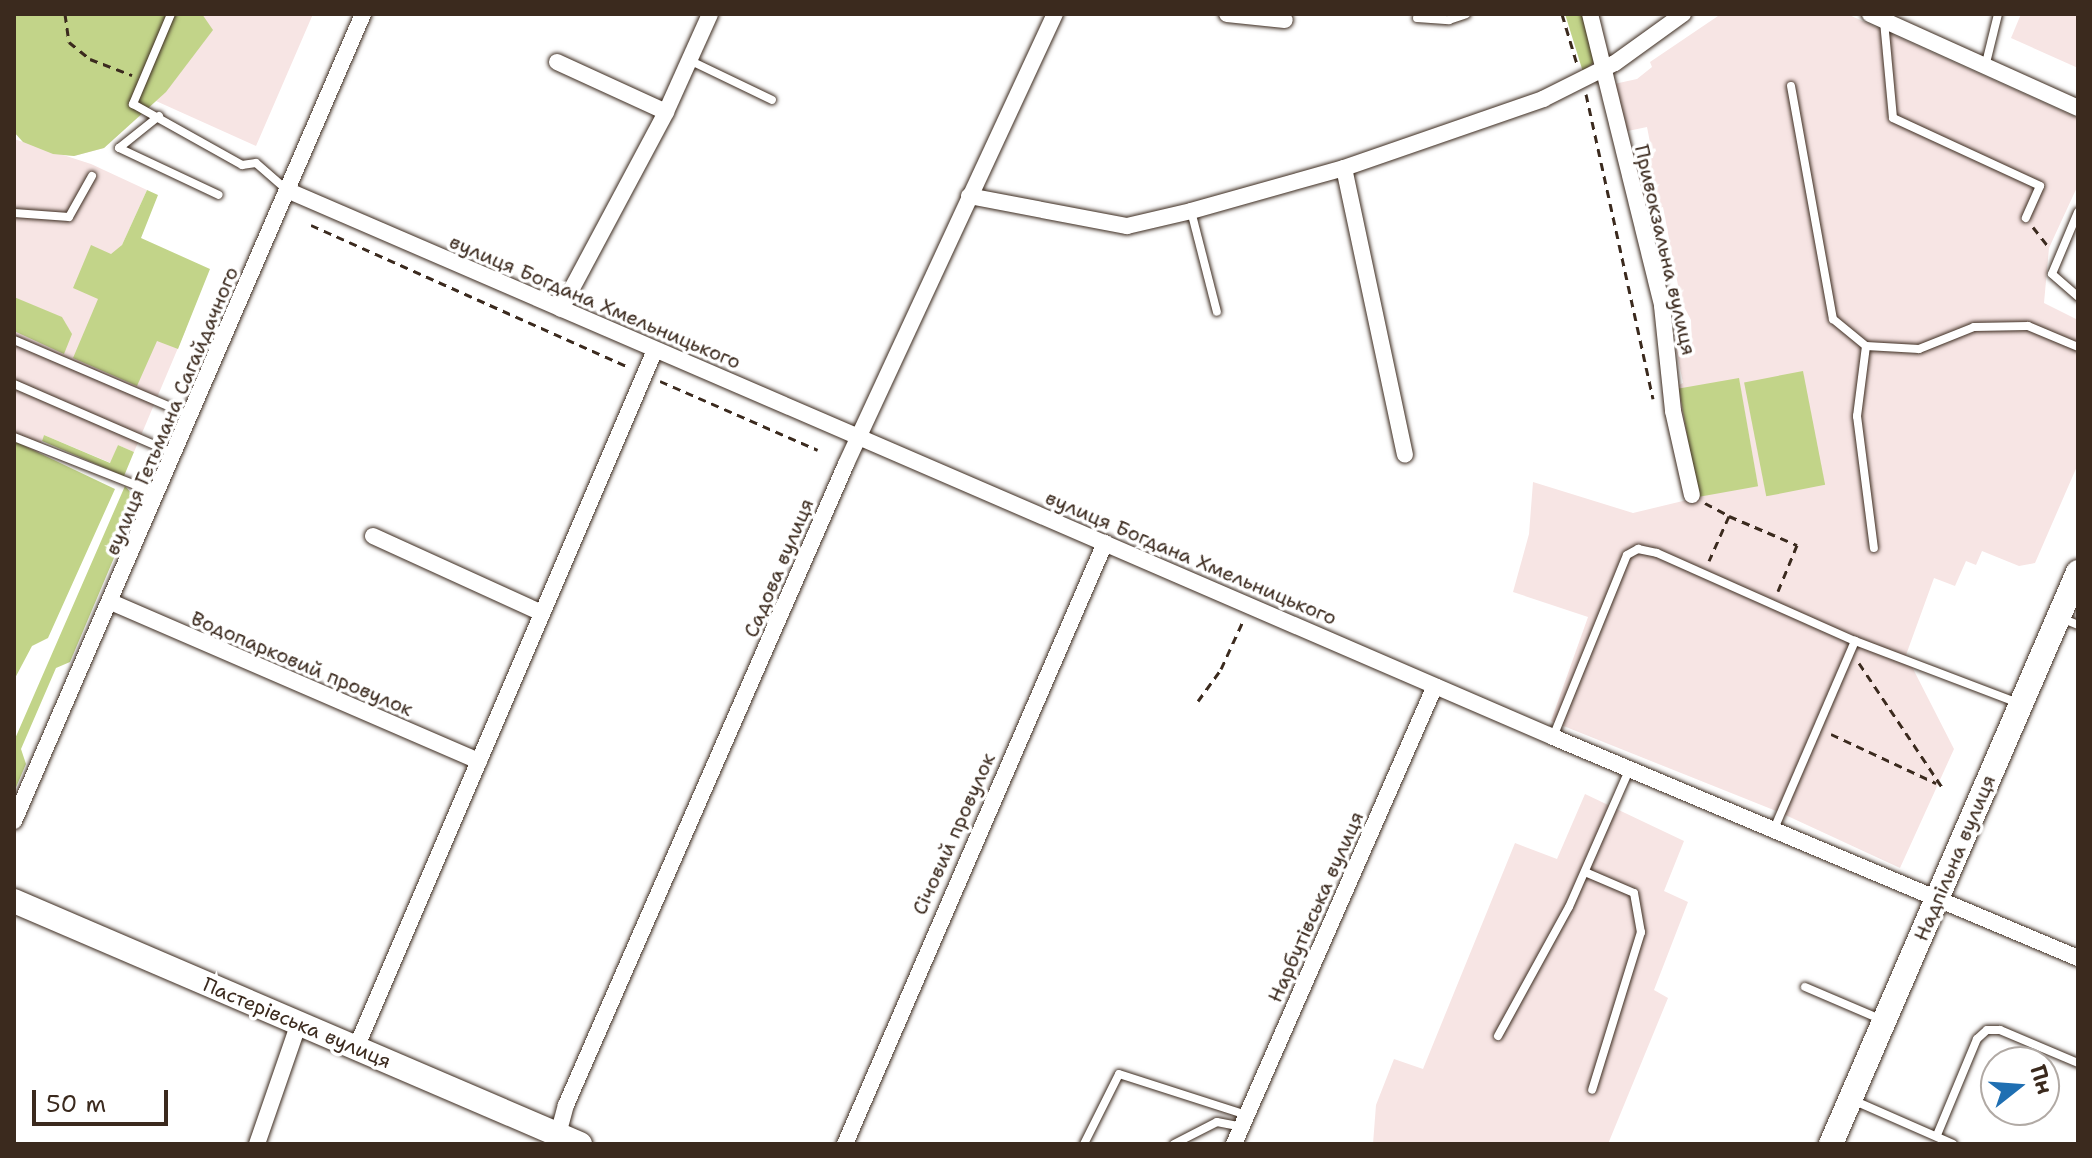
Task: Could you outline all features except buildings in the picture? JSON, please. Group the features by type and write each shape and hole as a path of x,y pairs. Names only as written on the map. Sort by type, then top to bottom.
{"main road":[{"name":"Надпільна вулиця","path":"1831,1144 2022,705 2069,621 2078,572"},
{"name":"Пастерівська вулиця","path":"14,901 565,1141"}],"street":[{"name":"вулиця Гетьмана Сагайдачного","path":"14,821 159,494 363,14"},
{"path":"561,309 666,112 710,14"},
{"name":"Садова вулиця","path":"565,1141 566,1105 859,435 1055,14"},
{"path":"1227,14 1285,20"},
{"name":"Привокзальна вулиця","path":"1590,14 1606,69 1633,203 1662,306 1672,402 1692,495"},
{"path":"969,196 1127,226 1191,211 1344,168 1582,82 1606,69 1683,14"},
{"path":"1877,17 1986,63 2078,108"},
{"path":"557,62 666,112"},
{"path":"1344,168 1405,455"},
{"name":"вулиця Богдана Хмельницького","path":"289,191 1553,737 2078,958"},
{"path":"356,1048 655,350"},
{"path":"373,536 542,613"},
{"name":"Січовий провулок","path":"845,1144 1105,543"},
{"name":"Водопарковий провулок","path":"111,602 479,761"},
{"name":"Нарбутівська вулиця","path":"1234,1144 1435,686"},
{"path":"257,1144 299,1023"}],"lane":[{"path":"171,14 133,104 242,165 256,163 289,191"},
{"path":"1417,18 1449,20 1466,14"},
{"path":"1986,63 1998,14"},
{"path":"1877,17 1893,118 2040,186 2026,218"},
{"path":"689,59 772,100"},
{"path":"1791,86 1833,319 1866,346 1919,349 1974,327 2028,326 2078,347"},
{"path":"159,116 119,148 219,195"},
{"path":"14,213 69,217 92,176"},
{"path":"1191,211 1217,312"},
{"path":"2078,212 2060,255 2054,281 2078,297"},
{"path":"14,340 192,416"},
{"path":"1866,346 1857,416 1874,548"},
{"path":"14,384 175,455"},
{"path":"14,437 159,494"},
{"path":"1553,737 1627,555 1645,549 1774,601 1853,645 2022,705"},
{"path":"1774,829 1853,645"},
{"path":"1498,1036 1585,872 1629,769"},
{"path":"1585,872 1634,893 1641,932 1592,1090"},
{"path":"1805,987 1884,1021"},
{"path":"1937,1135 1977,1039 1987,1030 2000,1030 2078,1063"},
{"path":"1084,1144 1119,1074 1244,1121"},
{"path":"1850,1099 1953,1144"},
{"path":"1174,1144 1217,1122 1244,1121"}],"path":[{"path":"65,14 69,42 90,59 143,79"},
{"path":"1562,14 1582,82 1656,407"},
{"path":"2026,218 2060,255"},
{"path":"311,225 818,450"},
{"path":"1692,495 1729,516 1797,545 1774,601"},
{"path":"1704,572 1729,516"},
{"path":"1198,701 1223,666 1250,604"},
{"path":"1853,645 1936,783"},
{"path":"1817,728 1942,787"}],"shaded area":[{"path":"14,14 313,14 256,146 156,101 104,148 74,156 53,154 23,142 14,132"},
{"path":"1847,14 2078,118 2078,185 2049,248 2044,303 2078,320 2078,464 2035,563 2019,566 1982,551 1976,565 1966,561 1955,586 1934,578 1906,655 1954,749 1900,868 1781,813 1551,721 1588,617 1513,592 1529,534 1533,482 1633,513 1687,500 1662,392 1683,383 1676,349 1692,346 1691,320 1681,301 1663,207 1641,213 1630,163 1653,158 1647,127 1623,132 1614,84 1637,79 1652,67 1650,62 1718,16"},
{"path":"2021,14 2078,14 2078,68 2011,38"},
{"path":"14,139 91,164 147,190 99,296 186,329 134,452 118,445 111,463 44,435 38,453 14,441"},
{"path":"1585,794 1684,841 1664,891 1688,902 1654,990 1668,998 1608,1144 1373,1144 1376,1105 1394,1059 1423,1069 1515,843 1557,859"}],"green space":[{"path":"14,14 202,14 213,30 166,92 104,148 74,156 53,154 23,142 14,132"},
{"path":"1565,14 1582,14 1593,46 1594,62 1583,72"},
{"path":"147,190 158,195 141,238 210,269 178,349 157,341 137,386 73,358 98,299 73,288 91,245 111,254 122,245"},
{"path":"14,297 62,317 72,334 64,354 14,331"},
{"path":"1803,371 1825,485 1766,496 1744,382"},
{"path":"1739,378 1758,486 1698,497 1679,389"},
{"path":"44,435 110,463 118,445 134,452 124,476 42,441"},
{"path":"14,441 115,489 48,638 32,646 14,680"},
{"path":"125,486 138,501 70,662 56,668 21,749 26,764 14,792 14,741"}]}
